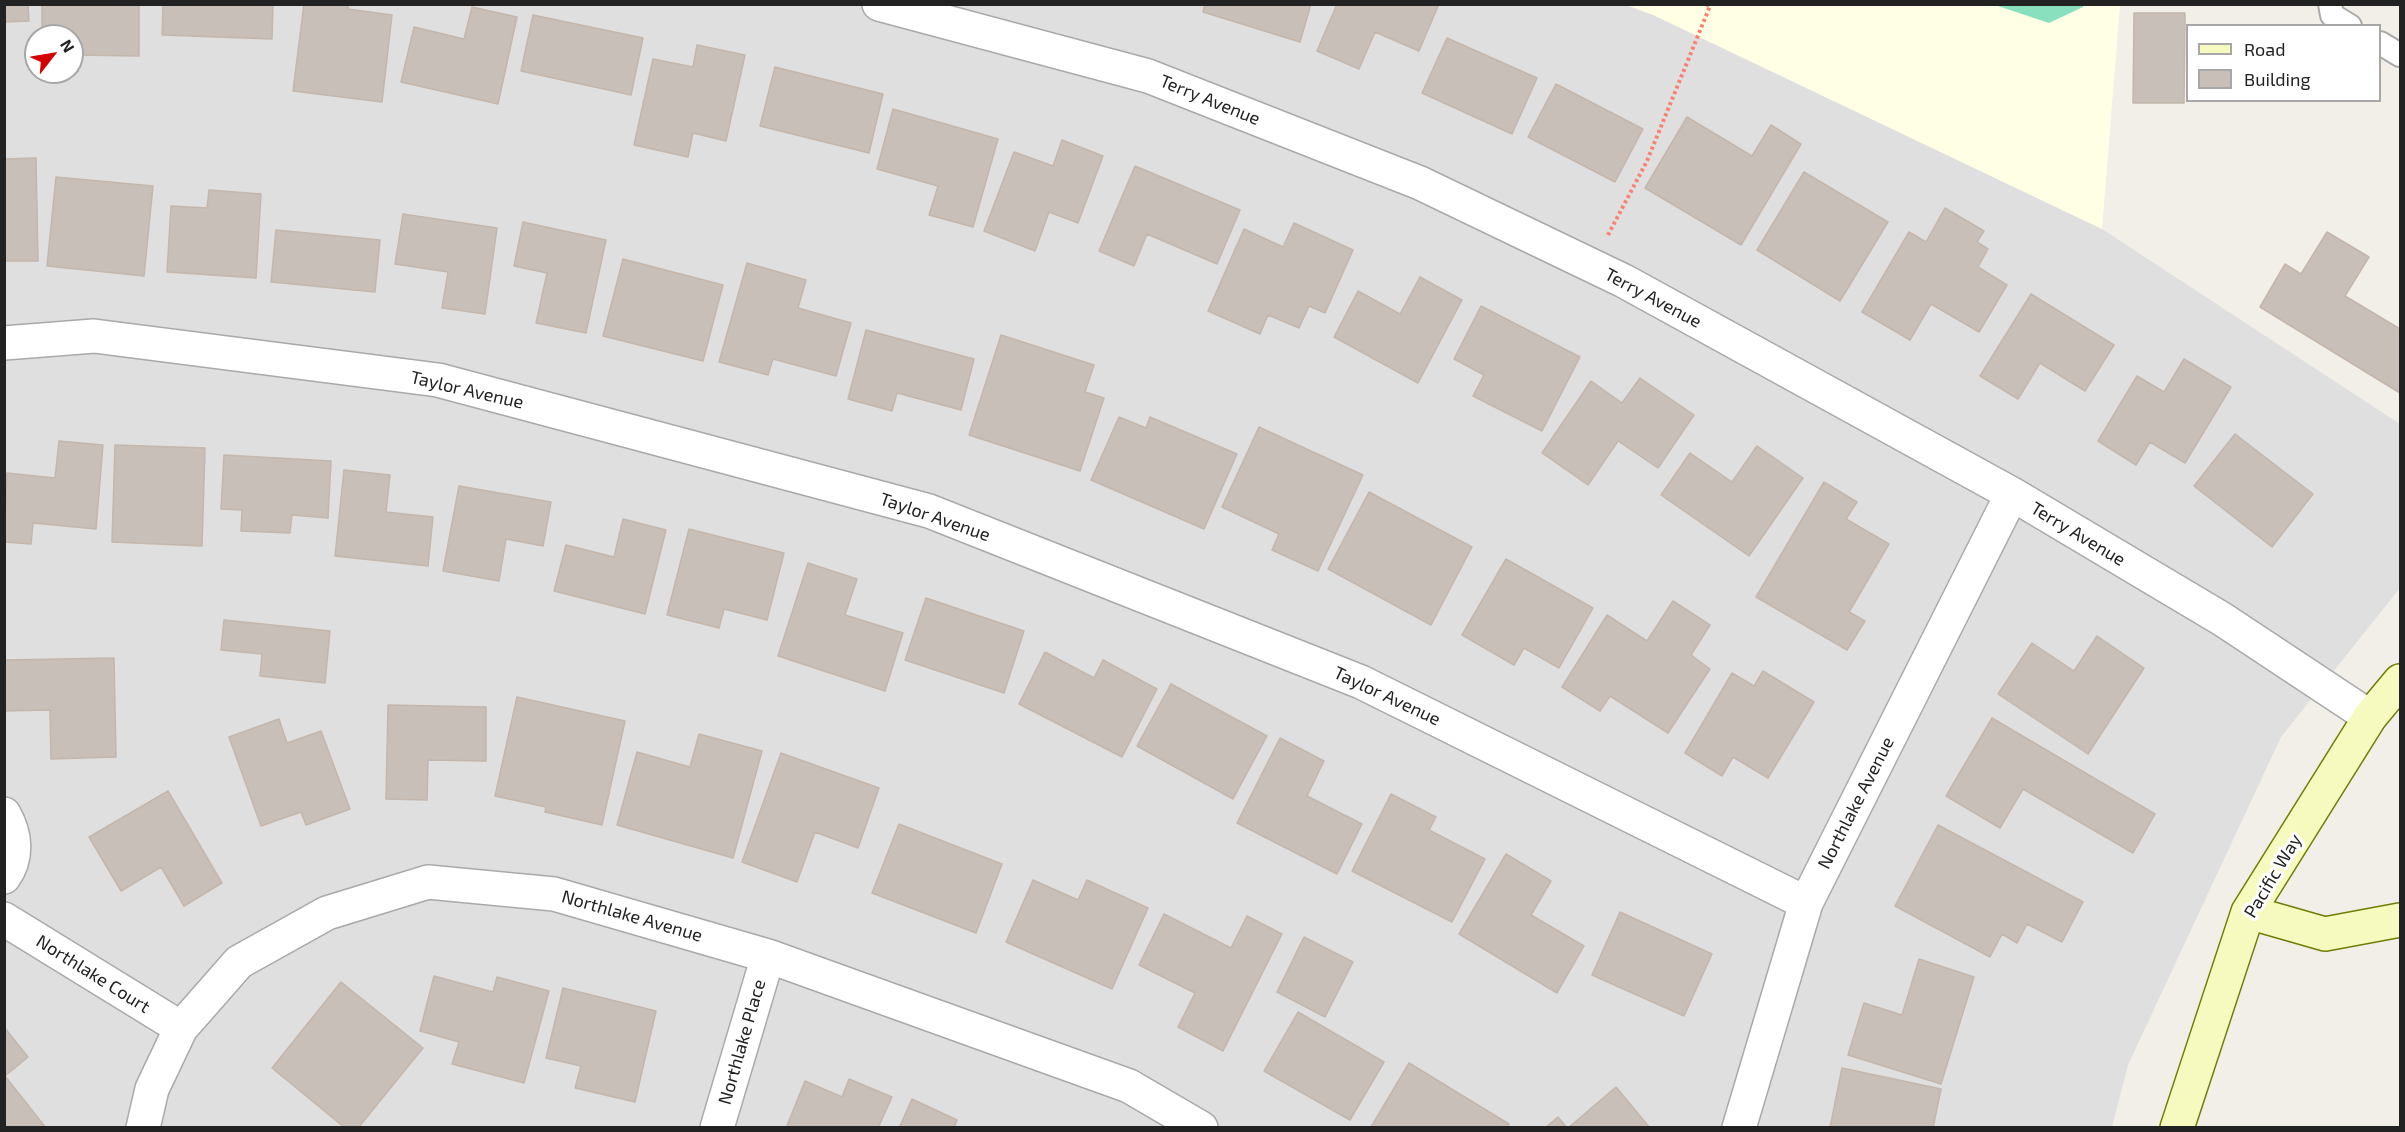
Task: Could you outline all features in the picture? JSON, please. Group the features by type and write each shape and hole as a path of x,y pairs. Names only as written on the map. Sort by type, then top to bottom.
{"main road":[{"name":"Pacific Way","path":"2177,1128 2248,912 2370,717 2400,681"},
{"path":"2248,912 2325,934 2400,920"}],"street":[{"name":"Terry Avenue","path":"879,4 1148,76 1420,183 1635,287 2012,494 2222,619 2370,717"},
{"name":"Taylor Avenue","path":"4,343 94,336 438,380 929,511 1361,682 1806,903"},
{"name":"Northlake Avenue","path":"1739,1128 1806,903 2012,494"},
{"path":"4,814 14,835 14,856 4,877"},
{"name":"Northlake Avenue","path":"143,1128 152,1089 181,1029 239,962 327,914 428,882 554,894 768,956 1129,1086 1201,1128"},
{"name":"Northlake Court","path":"4,919 181,1029"},
{"name":"Northlake Place","path":"717,1128 768,956"}],"lane":[{"path":"2330,4 2332,15 2347,24"},
{"path":"2381,44 2400,55"}],"path":[{"path":"1592,266 1647,160 1708,5"}],"shaded area":[{"path":"5,5 1626,5 1653,14 2102,229 2400,424 2400,588 2281,737 2128,1065 2112,1127 5,1128"},
{"path":"1626,5 2120,5 2102,229 1653,15"}],"green space":[{"path":"2083,4 2083,7 2049,23 1995,5"}],"building":[{"path":"4,4 28,4 29,21 4,22"},
{"path":"42,4 139,4 139,56 84,55 84,24 42,24"},
{"path":"163,4 273,4 272,39 162,35"},
{"path":"304,4 348,4 348,9 392,15 382,102 293,91"},
{"path":"1205,4 1311,4 1300,42 1203,12"},
{"path":"1337,4 1439,4 1419,51 1375,32 1359,69 1317,51"},
{"path":"472,7 517,17 498,104 401,82 414,27 464,39"},
{"path":"2134,13 2185,13 2184,103 2133,103"},
{"path":"533,15 643,38 631,95 521,71"},
{"path":"1447,38 1537,78 1512,134 1422,93"},
{"path":"697,45 745,55 726,141 693,133 688,157 634,145 653,59 693,67"},
{"path":"775,67 883,94 869,153 760,126"},
{"path":"1556,84 1643,129 1615,182 1528,137"},
{"path":"893,109 998,139 973,227 929,215 938,186 877,169"},
{"path":"1687,117 1752,156 1771,125 1801,144 1741,245 1645,188"},
{"path":"1062,140 1103,156 1078,223 1049,212 1035,251 984,231 1014,152 1053,166"},
{"path":"36,158 38,261 4,261 4,159"},
{"path":"1135,166 1240,210 1217,264 1147,234 1134,266 1099,251"},
{"path":"1804,172 1888,222 1840,301 1757,250"},
{"path":"56,177 153,186 144,276 47,266"},
{"path":"209,190 261,194 256,278 167,272 171,206 207,208"},
{"path":"1945,208 1984,231 1977,242 1988,249 1978,267 2007,285 1979,332 1931,304 1910,340 1862,312 1909,232 1926,242"},
{"path":"403,214 497,228 485,314 442,308 448,272 395,264"},
{"path":"523,222 606,240 586,333 536,323 547,273 514,266"},
{"path":"1294,223 1353,250 1325,313 1309,306 1299,328 1268,315 1260,334 1208,311 1244,229 1283,247"},
{"path":"276,230 380,240 375,292 271,282"},
{"path":"2327,232 2369,257 2345,296 2400,329 2400,393 2260,307 2285,264 2301,274"},
{"path":"623,259 723,285 703,361 603,336"},
{"path":"747,263 806,280 798,308 851,323 836,376 773,359 768,375 719,362"},
{"path":"1420,277 1462,300 1418,383 1334,337 1358,291 1400,314"},
{"path":"2031,294 2114,345 2085,391 2040,363 2018,399 1980,376"},
{"path":"1481,306 1580,357 1542,431 1473,396 1484,375 1454,359"},
{"path":"866,330 974,359 961,410 897,393 892,411 848,399"},
{"path":"1001,335 1094,365 1085,392 1104,398 1080,471 969,435"},
{"path":"2184,359 2231,387 2185,463 2150,442 2136,465 2098,441 2137,376 2164,392"},
{"path":"1640,378 1694,415 1658,468 1618,441 1588,485 1542,453 1591,381 1622,403"},
{"path":"1119,417 1146,428 1150,417 1237,454 1204,529 1091,480"},
{"path":"1259,427 1363,475 1318,571 1272,550 1279,534 1222,507"},
{"path":"2235,434 2313,494 2272,547 2194,486"},
{"path":"59,441 103,445 96,529 33,523 31,544 4,542 7,473 55,478"},
{"path":"115,445 205,448 202,546 112,542"},
{"path":"1757,446 1803,478 1749,556 1661,495 1690,453 1732,482"},
{"path":"224,455 331,461 328,518 292,515 290,533 241,531 242,510 221,509"},
{"path":"344,470 390,475 386,512 433,517 428,566 335,556"},
{"path":"1824,482 1857,502 1846,519 1889,544 1849,612 1865,621 1847,650 1756,597"},
{"path":"459,486 551,502 543,546 506,539 499,581 443,571"},
{"path":"1369,492 1472,547 1431,625 1328,569"},
{"path":"623,519 666,530 645,614 554,591 566,545 614,557"},
{"path":"689,529 784,553 767,620 724,609 719,628 667,615"},
{"path":"1506,559 1593,608 1559,668 1524,648 1514,665 1462,635"},
{"path":"808,563 857,579 845,615 903,633 885,691 778,656"},
{"path":"926,598 1024,631 1004,693 905,660"},
{"path":"1673,601 1710,625 1691,655 1710,669 1668,733 1610,696 1600,711 1562,687 1607,615 1647,641"},
{"path":"224,620 330,631 325,683 260,676 262,654 221,650"},
{"path":"2097,636 2144,668 2088,754 1998,694 2032,643 2074,671"},
{"path":"1045,652 1094,678 1103,660 1157,689 1122,757 1019,704"},
{"path":"114,658 116,757 51,759 50,710 4,711 4,660"},
{"path":"1763,671 1814,702 1768,778 1733,757 1722,776 1685,753 1732,673 1754,686"},
{"path":"1171,684 1267,736 1233,799 1137,746"},
{"path":"517,697 625,721 602,825 545,812 546,807 495,796"},
{"path":"388,705 486,707 486,761 428,760 427,800 386,799"},
{"path":"1992,718 2155,814 2133,853 2023,789 2000,828 1946,796"},
{"path":"279,719 287,743 321,731 350,809 306,825 301,812 261,826 229,737"},
{"path":"699,734 762,751 733,858 617,825 637,752 690,767"},
{"path":"1280,738 1324,761 1307,796 1362,824 1337,874 1237,823"},
{"path":"781,753 879,788 858,848 815,832 797,882 742,862"},
{"path":"168,791 222,883 184,906 161,867 121,891 89,837"},
{"path":"1391,794 1436,817 1429,830 1485,859 1452,922 1352,871"},
{"path":"899,824 1002,864 976,933 872,893"},
{"path":"1938,825 2083,902 2062,942 2027,924 2017,943 2002,934 1990,957 1895,906"},
{"path":"1506,854 1551,881 1531,915 1584,946 1557,993 1459,934"},
{"path":"1033,880 1078,900 1087,880 1148,908 1112,989 1006,942"},
{"path":"1620,912 1712,954 1684,1016 1592,975"},
{"path":"1164,914 1231,948 1247,916 1282,934 1223,1051 1178,1027 1195,993 1139,965"},
{"path":"1304,937 1353,962 1325,1017 1277,992"},
{"path":"1919,959 1974,977 1941,1084 1848,1055 1864,1003 1902,1015"},
{"path":"434,976 493,992 497,977 549,991 524,1083 452,1064 459,1042 420,1031"},
{"path":"341,982 423,1048 358,1128 345,1128 272,1068"},
{"path":"563,988 656,1011 635,1102 575,1088 581,1066 546,1058"},
{"path":"1298,1012 1384,1062 1350,1120 1264,1071"},
{"path":"4,1027 28,1057 5,1076 46,1128 4,1128"},
{"path":"1409,1063 1509,1124 1507,1128 1371,1127"},
{"path":"1842,1068 1941,1089 1933,1128 1830,1128"},
{"path":"849,1079 892,1097 878,1128 786,1128 805,1081 842,1097"},
{"path":"1616,1087 1650,1128 1568,1128"},
{"path":"912,1099 957,1120 954,1128 899,1128"},
{"path":"1558,1117 1567,1128 1545,1128"}]}
